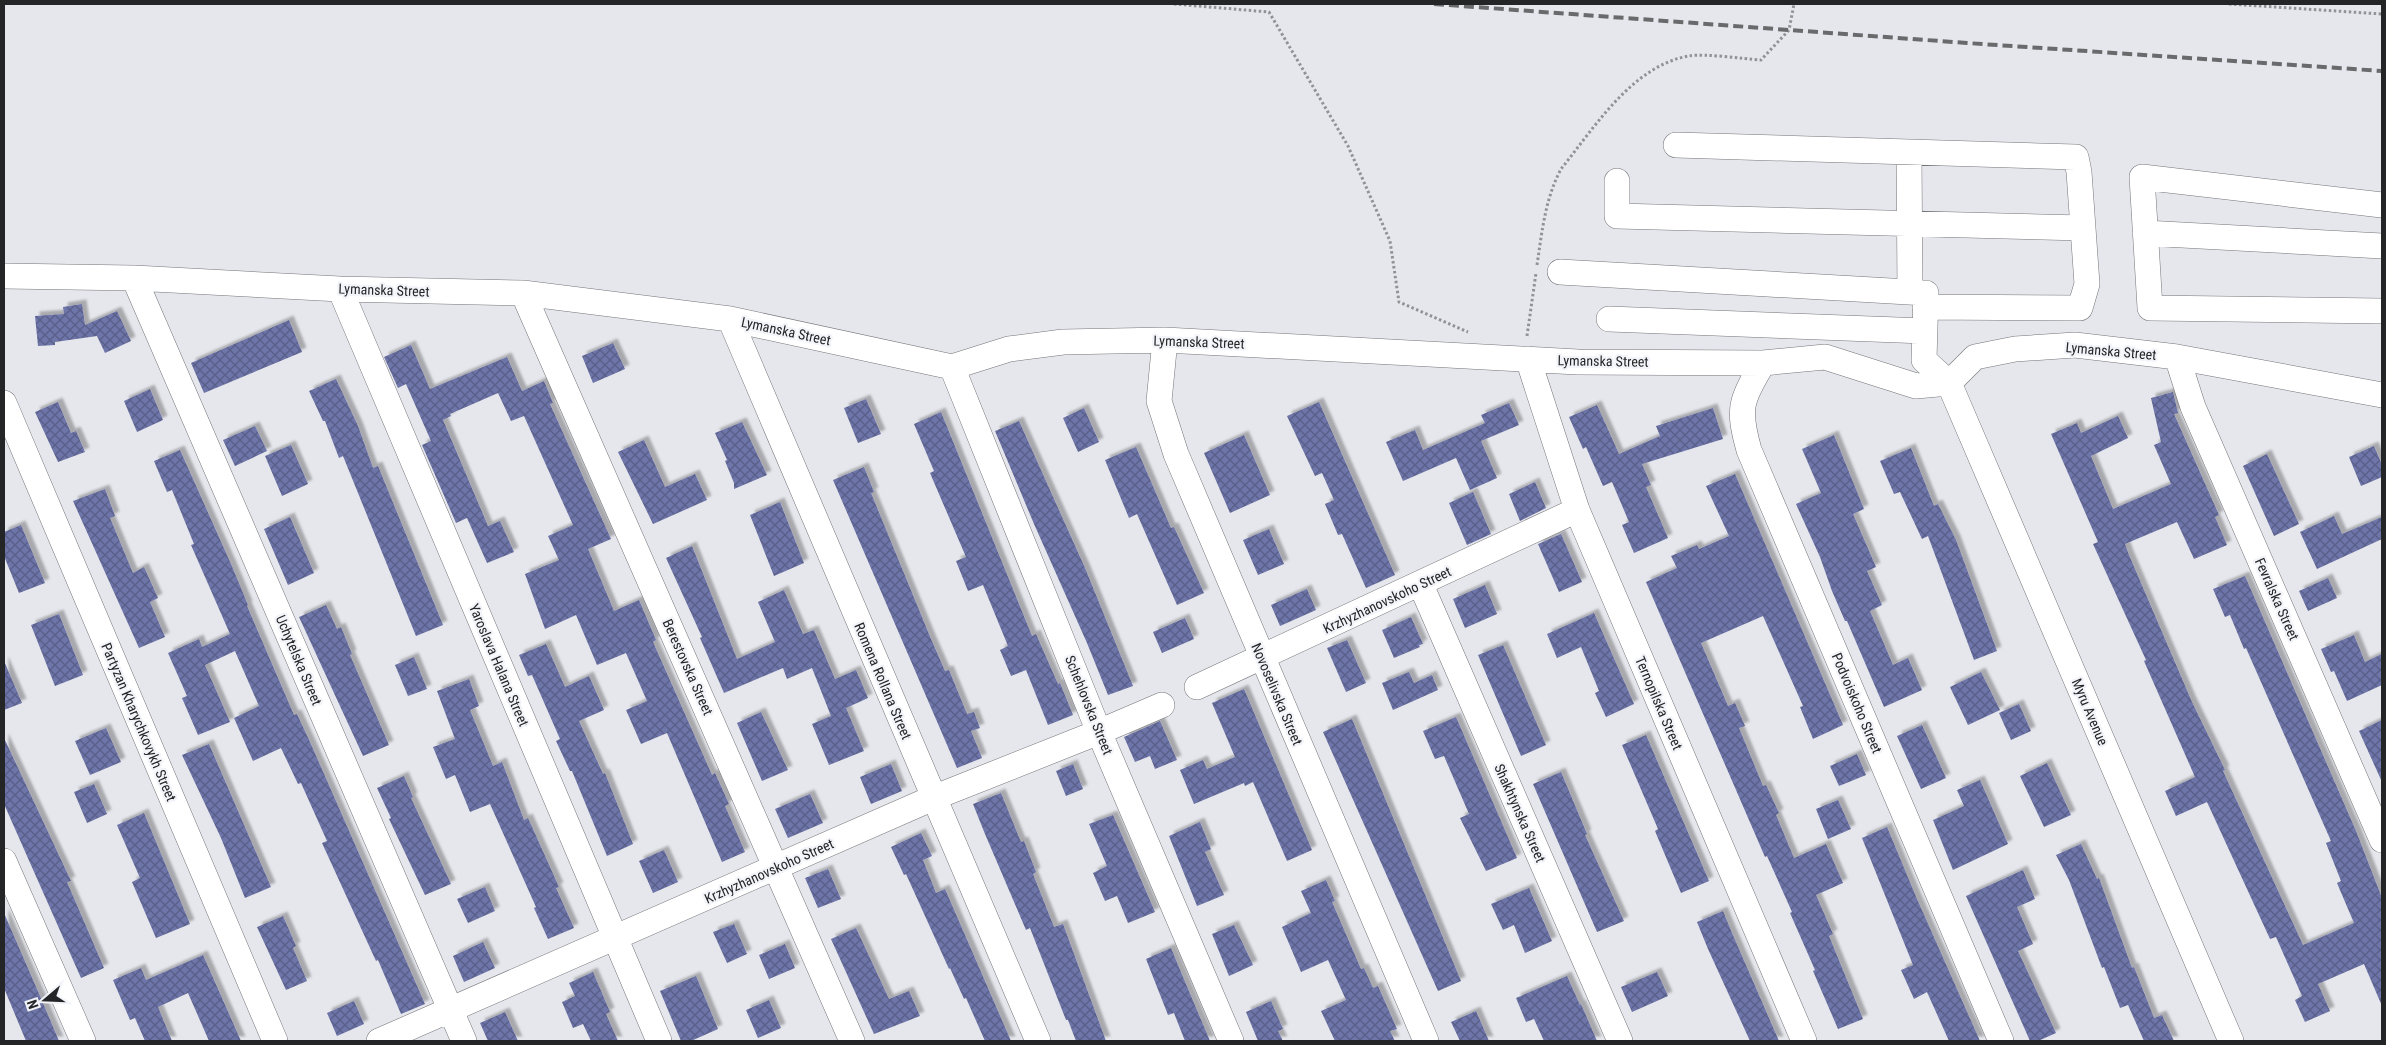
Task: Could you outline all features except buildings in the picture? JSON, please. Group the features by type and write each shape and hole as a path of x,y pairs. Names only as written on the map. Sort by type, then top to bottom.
{"street":[{"path":"1560,272 1918,299 2080,308 2087,284 2080,172 2076,157 1676,145"},
{"path":"1909,152 1910,223 1918,299 1925,331 1924,360 1949,382"},
{"path":"2382,205 2142,177 2150,308 2382,311"},
{"path":"1617,181 1617,216 2083,228"},
{"path":"2145,233 2382,246"},
{"name":"Lymanska Street","path":"4,276 134,278 340,289 523,293 730,319 952,367 1009,349 1062,342 1165,340 1578,362 1763,363 1825,357 1916,386 1949,382 1975,357 2015,349 2075,345 2177,357 2382,395"},
{"name":"Uchytelska Street","path":"134,278 464,1041"},
{"name":"Yaroslava Halana Street","path":"340,289 614,939 659,1041"},
{"name":"Berestovska Street","path":"523,293 852,1041"},
{"name":"Romena Rollana Street","path":"730,319 1038,1041"},
{"path":"1609,319 1925,331"},
{"name":"Novoselivska Street","path":"1165,340 1158,401 1176,454 1261,658 1426,1041"},
{"name":"Fevralska Street","path":"2177,357 2193,407 2382,840"},
{"name":"Ternopilska Street","path":"1528,359 1577,510 1804,1041"},
{"name":"Podvoiskoho Street","path":"1763,363 1744,395 1741,423 1749,450 2002,1041"},
{"name":"Schehlovska Street","path":"952,367 1099,732 1231,1041"},
{"name":"Myru Avenue","path":"1949,382 2231,1041"},
{"name":"Partyzan Kharychkovykh Street","path":"4,404 275,1041"},
{"name":"Krzhyzhanovskoho Street","path":"1197,687 1577,510"},
{"name":"Shakhtynska Street","path":"1421,584 1620,1041"},
{"name":"Krzhyzhanovskoho Street","path":"379,1041 933,798 1162,705"},
{"path":"4,860 83,1041"}],"path":[{"path":"1174,4 1269,12 1348,146 1390,241 1399,302 1476,336"},
{"path":"1761,60 1789,30 1794,4"},
{"path":"2229,4 2382,14"}],"railway":[{"path":"1434,4 2382,71"}]}
